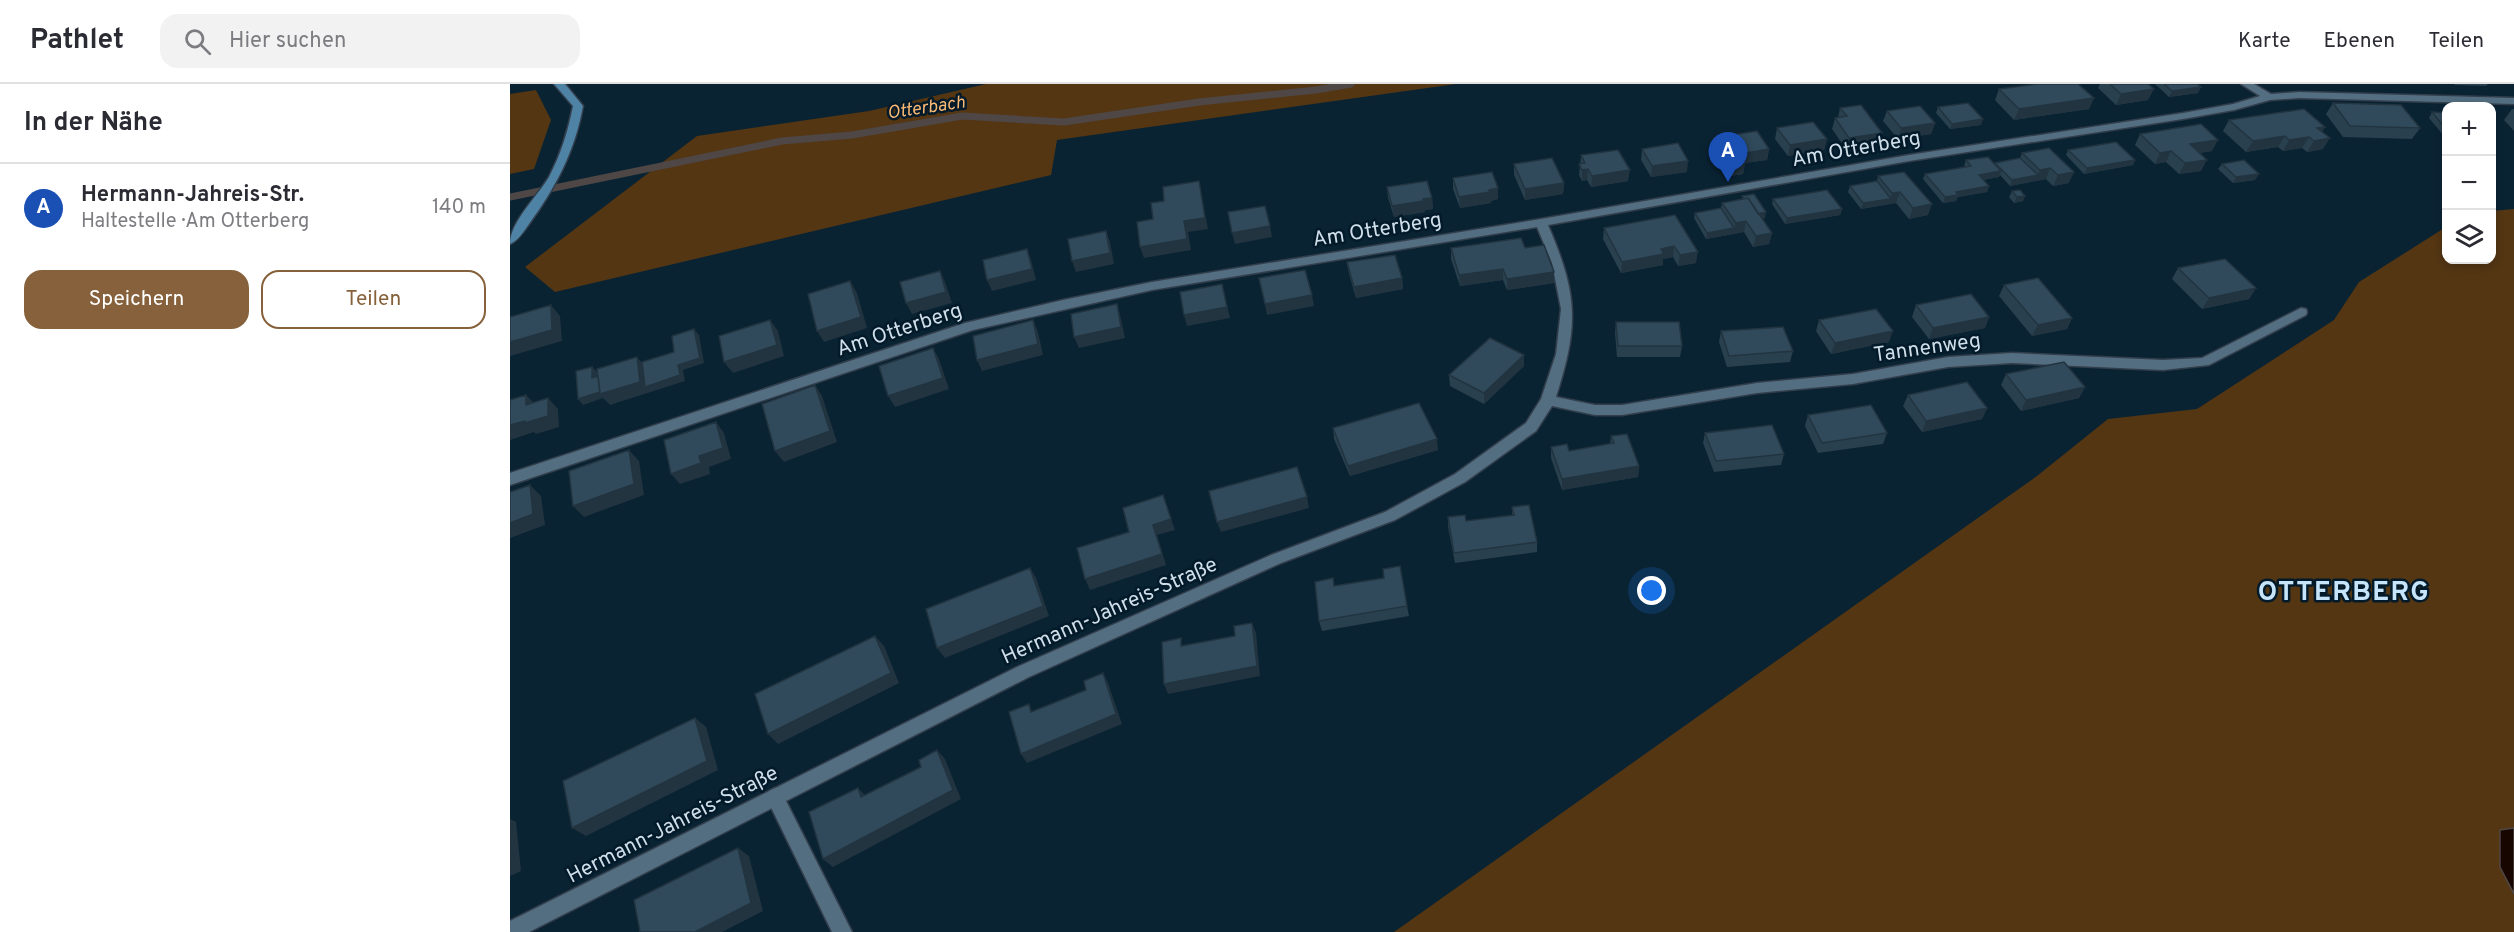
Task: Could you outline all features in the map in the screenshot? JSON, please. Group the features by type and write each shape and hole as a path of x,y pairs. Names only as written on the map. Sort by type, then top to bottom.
{"street":[{"path":"510,240 540,202 561,168 575,129 578,106 559,84"},
{"path":"2246,84 2269,97"},
{"name":"Am Otterberg","path":"510,479 970,326 1152,286 1541,223 1909,158 2183,116 2234,107 2269,97 2299,95 2514,101"},
{"name":"Hermann-Jahreis-Straße","path":"510,931 1023,672 1276,559 1390,516 1460,478 1532,427 1548,400 1563,354 1567,309 1558,263 1541,223"},
{"name":"Tannenweg","path":"1548,400 1595,410 1622,410 1757,388 1853,379 1948,362 2012,358 2163,365 2204,362 2301,312"},
{"path":"775,797 842,932"}],"shaded area":[{"path":"986,84 1456,84 1057,140 1051,175 555,292 525,267 697,136 869,111"},
{"path":"536,90 551,120 534,169 510,174 510,94"},
{"path":"2514,209 2514,932 1394,932 2037,476 2108,419 2197,409 2334,320 2359,282 2442,230 2442,264 2496,264 2496,211"},
{"path":"2514,828 2514,894 2500,867 2500,830"}],"building":[{"path":"2038,84 2078,84 2094,98 2019,109 1999,89"},
{"path":"2110,84 2148,84 2154,89 2121,94"},
{"path":"2164,84 2197,84 2201,87 2172,91"},
{"path":"1968,103 1983,119 1952,124 1938,107"},
{"path":"2333,103 2401,105 2420,128 2350,126"},
{"path":"1861,105 1882,133 1849,138 1835,118 1847,116 1840,108"},
{"path":"1920,106 1935,123 1901,128 1887,111"},
{"path":"2304,109 2325,127 2317,128 2330,138 2314,141 2309,137 2289,140 2285,136 2253,141 2229,120"},
{"path":"2432,112 2442,113 2442,124"},
{"path":"1813,122 1827,139 1790,145 1777,128"},
{"path":"2201,124 2218,140 2190,144 2207,160 2185,163 2171,151 2160,153 2140,134"},
{"path":"1757,131 1769,149 1740,154 1746,163 1732,165 1714,138"},
{"path":"2116,142 2135,160 2087,168 2068,150"},
{"path":"1678,143 1688,161 1652,166 1642,149"},
{"path":"2049,148 2074,172 2058,175 2050,168 2040,170 2022,153"},
{"path":"1618,150 1630,170 1592,176 1588,169 1582,170 1579,164 1585,163 1581,155"},
{"path":"1988,157 2001,171 1979,175 1989,186 1956,192 1958,195 1945,197 1925,174 1971,166 1966,160"},
{"path":"1552,158 1564,183 1525,189 1514,164"},
{"path":"2020,158 2038,175 2012,180 1995,163"},
{"path":"2244,160 2259,174 2236,177 2222,164"},
{"path":"1492,172 1498,188 1489,190 1490,192 1459,197 1453,178"},
{"path":"1904,172 1932,204 1913,208 1900,192 1892,193 1878,176"},
{"path":"1199,181 1205,218 1184,221 1187,239 1140,247 1137,222 1153,219 1151,203 1164,201 1163,187"},
{"path":"1427,181 1432,198 1392,206 1387,187"},
{"path":"1877,181 1891,199 1863,203 1850,186"},
{"path":"1827,190 1842,209 1787,218 1773,199"},
{"path":"2020,190 2025,196 2017,197 2012,191"},
{"path":"1754,194 1766,212 1758,214 1748,198 1744,199 1742,196"},
{"path":"1748,198 1772,233 1756,236 1746,221 1736,223 1722,203"},
{"path":"1265,206 1270,226 1232,233 1228,212"},
{"path":"1721,208 1734,228 1707,233 1695,213"},
{"path":"1675,215 1698,252 1680,255 1674,246 1661,249 1664,254 1622,262 1604,228"},
{"path":"1106,231 1110,253 1072,261 1068,239"},
{"path":"1521,238 1525,248 1544,245 1554,272 1507,279 1503,269 1459,275 1451,248"},
{"path":"1027,249 1032,269 987,280 983,260"},
{"path":"1395,255 1402,278 1354,287 1347,262"},
{"path":"2225,259 2256,288 2209,298 2178,268"},
{"path":"1305,270 1312,295 1265,304 1259,278"},
{"path":"940,271 946,292 906,303 900,282"},
{"path":"2038,278 2072,318 2038,325 2004,285"},
{"path":"850,281 861,317 817,331 808,294"},
{"path":"1222,284 1227,307 1184,315 1180,292"},
{"path":"1971,294 1989,317 1933,328 1916,305"},
{"path":"1117,304 1121,327 1074,337 1071,314"},
{"path":"551,305 552,330 510,342 510,317"},
{"path":"1876,309 1893,331 1835,343 1819,320"},
{"path":"770,320 777,345 724,362 719,336"},
{"path":"1033,320 1038,344 977,360 973,336"},
{"path":"1616,322 1679,322 1682,346 1618,346"},
{"path":"1783,327 1793,351 1729,356 1721,331"},
{"path":"694,329 700,358 678,365 680,375 645,387 642,362 674,352 672,336"},
{"path":"1490,338 1524,355 1484,393 1449,375"},
{"path":"933,348 943,378 888,396 879,366"},
{"path":"637,357 640,382 600,394 597,369"},
{"path":"2064,362 2085,387 2026,400 2006,374"},
{"path":"592,367 592,378 598,376 600,392 578,399 576,371"},
{"path":"1967,382 1987,408 1926,421 1908,395"},
{"path":"815,385 830,431 775,451 762,404"},
{"path":"526,395 526,405 548,398 548,416 510,425 510,400"},
{"path":"1419,403 1437,439 1348,466 1333,428"},
{"path":"1871,405 1887,433 1822,443 1808,415"},
{"path":"716,422 723,448 699,456 701,463 671,474 664,440"},
{"path":"1772,425 1784,454 1716,461 1705,433"},
{"path":"1627,434 1639,466 1562,479 1551,447 1567,444 1569,451 1614,443 1611,436"},
{"path":"629,450 634,484 573,506 569,471"},
{"path":"1297,467 1307,497 1217,522 1209,491"},
{"path":"530,485 533,514 510,523 510,492"},
{"path":"1163,495 1171,519 1153,525 1162,554 1085,579 1077,548 1129,532 1123,508"},
{"path":"1529,505 1537,542 1454,553 1448,517 1465,515 1466,521 1514,515 1512,507"},
{"path":"1400,566 1407,606 1319,621 1315,582 1333,578 1334,586 1384,578 1383,569"},
{"path":"1030,568 1043,606 937,648 926,609"},
{"path":"1252,623 1257,666 1164,684 1162,642 1181,638 1181,646 1235,636 1234,626"},
{"path":"875,636 891,673 768,734 755,694"},
{"path":"1103,673 1116,714 1021,754 1009,712 1029,704 1031,712 1086,690 1084,681"},
{"path":"695,718 707,761 572,828 563,781"},
{"path":"937,750 953,790 823,859 809,812 858,788 861,797 921,767 919,760"},
{"path":"738,848 751,903 695,932 640,932 634,900"}],"waterway":[{"name":"Otterbach","path":"510,197 782,141 852,135 962,116 1064,122 1199,102 1316,90 1351,84"}],"place":[{"name":"Hermann-Jahreis-Str.","path":"1728,182"}],"district":[{"name":"OTTERBERG","path":"2344,591"}]}
